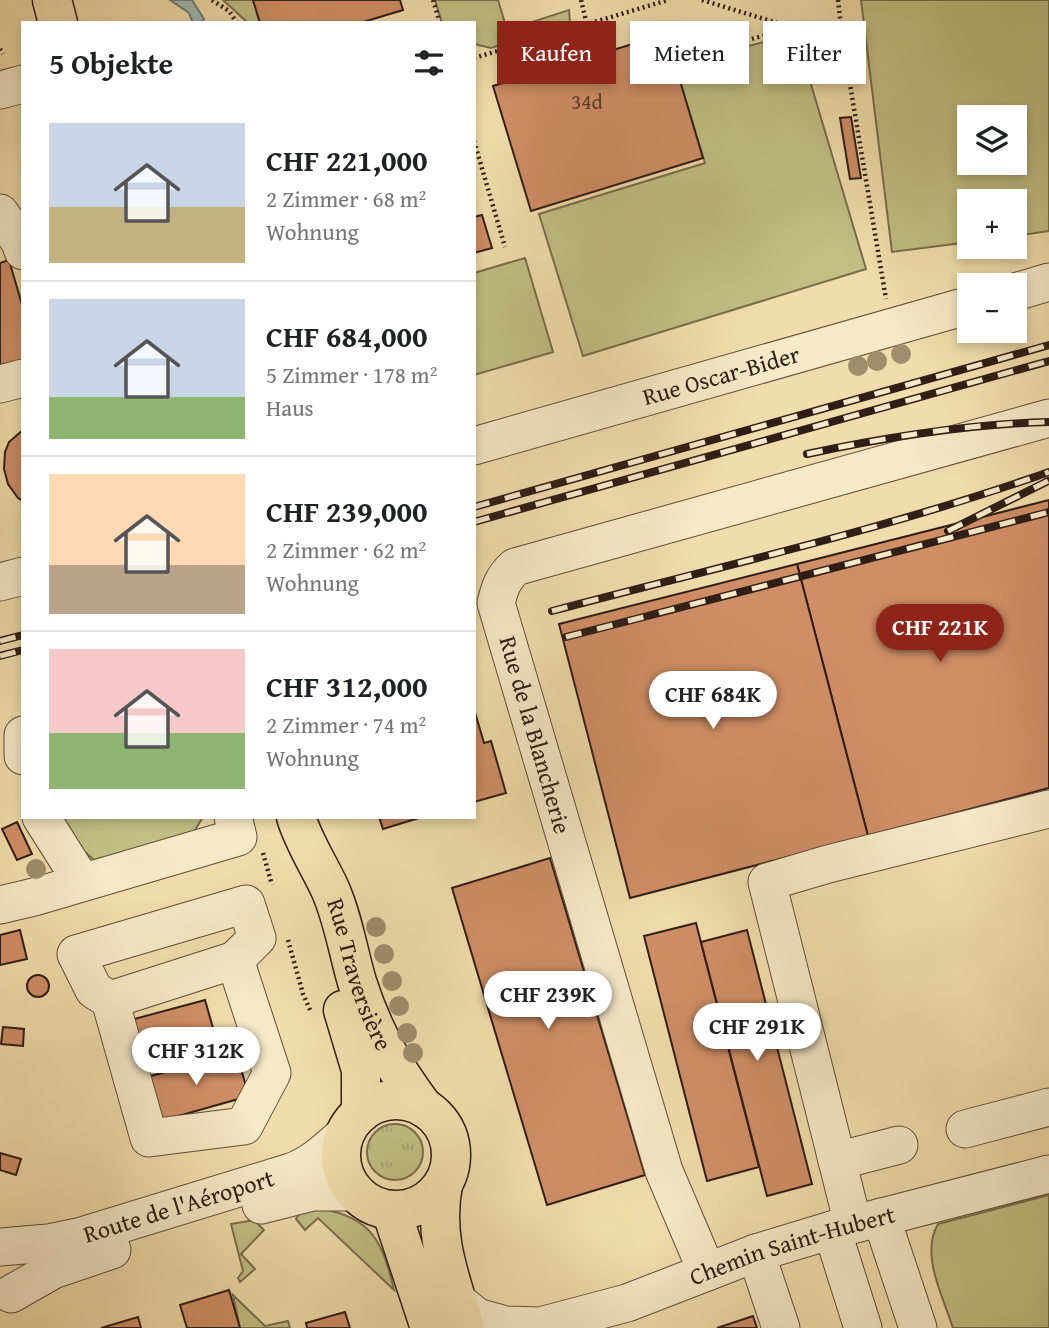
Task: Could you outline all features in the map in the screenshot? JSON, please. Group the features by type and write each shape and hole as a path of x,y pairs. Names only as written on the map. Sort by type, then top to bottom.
{"main road":[{"path":"52,0 57,21"},
{"name":"Rue Traversière","path":"299,826 331,890 357,982 379,1041 424,1108"},
{"name":"Rue Traversière","path":"299,826 310,906 360,1062 362,1090 353,1124"},
{"path":"443,1184 433,1196 406,1209 391,1210 370,1203 356,1192 345,1177 341,1148 353,1124 379,1103 408,1102 424,1108 440,1121 448,1139 451,1157 438,1209 440,1243 461,1314"},
{"path":"391,1210 430,1328"}],"street":[{"path":"0,90 21,85"},
{"path":"0,213 21,245"},
{"path":"1027,288 1049,282"},
{"name":"Rue Oscar-Bider","path":"476,445 957,309"},
{"path":"0,384 21,379"},
{"name":"Rue de la Blancherie","path":"707,1272 660,1158 496,603 500,587 506,575 516,567 1049,418"},
{"path":"0,582 21,577"},
{"path":"863,1328 855,1224 767,882 1049,808"},
{"path":"42,819 82,881"},
{"path":"0,905 238,837 234,819"},
{"path":"110,1000 235,960 257,938 246,904 76,954 94,990 110,1000 149,1138 244,1126 272,1073 235,960"},
{"path":"965,1129 1049,1107"},
{"name":"Route de l'Aéroport","path":"0,1247 48,1243 82,1236 291,1172 312,1162 353,1124"},
{"path":"837,1161 899,1145"},
{"name":"Chemin Saint-Hubert","path":"461,1314 506,1325 545,1326 626,1303 756,1253 855,1224 1049,1174"},
{"name":"Route de l'Aéroport","path":"4,1304 28,1282 53,1270 261,1205 312,1192 356,1192"},
{"path":"855,1224 918,1328"},
{"path":"0,1252 7,1258 14,1275 4,1304"},
{"path":"756,1253 780,1328"}],"path":[{"path":"212,0 229,11 236,21"},
{"path":"433,0 439,21"},
{"path":"581,0 586,21"},
{"path":"600,21 668,0"},
{"path":"702,0 769,21"},
{"path":"838,0 840,21"},
{"path":"476,57 497,51"},
{"path":"850,84 887,303"},
{"path":"476,148 505,247"}],"green space":[{"path":"223,0 253,0 259,21 246,21"},
{"path":"435,0 498,0 504,21 497,21 497,46 491,48 476,44 476,21 441,21"},
{"path":"861,0 1049,0 1049,231 1027,234 1027,189 957,189 957,244 892,252 866,41 866,21 864,21"},
{"path":"569,10 570,21 535,21"},
{"path":"763,42 763,84 811,84 866,269 583,356 539,214 705,163 681,84 749,84 749,46"},
{"path":"525,258 553,352 476,374 476,272"},
{"path":"59,819 202,819 192,835 94,860"},
{"path":"395,1124 406,1126 415,1132 421,1141 421,1163 415,1172 406,1178 395,1180 384,1178 375,1172 369,1163 367,1152 369,1141 375,1132 384,1126"},
{"path":"1049,1195 1049,1328 953,1328 932,1262 933,1236 938,1224"},
{"path":"321,1209 353,1219 373,1235 385,1259 394,1290 318,1218 305,1230 296,1219 300,1212"},
{"path":"254,1220 264,1230 241,1254 255,1269 240,1282 238,1278 243,1271 231,1224"},
{"path":"233,1295 265,1326 288,1321 290,1328 240,1328"}],"water":[{"path":"170,0 192,0 204,19 192,21 189,13"}],"building":[{"path":"253,0 400,0 403,10 367,21 259,21"},
{"path":"630,45 630,84 681,84 703,158 531,211 493,86 616,84 616,49"},
{"path":"851,117 861,178 850,179 840,118"},
{"path":"482,215 492,248 476,252 476,216"},
{"path":"9,260 21,301 21,370 0,376 0,263"},
{"path":"21,432 21,500 8,484 4,469 5,452 9,442"},
{"path":"1049,500 1049,788 868,836 797,564"},
{"path":"797,564 868,836 630,898 559,624"},
{"path":"476,716 484,743 491,741 506,793 476,801"},
{"path":"380,819 416,819 383,829"},
{"path":"17,822 32,854 17,860 2,829"},
{"path":"550,858 645,1175 547,1205 452,888"},
{"path":"696,923 759,1167 707,1181 644,936"},
{"path":"20,930 27,959 0,965 0,935"},
{"path":"747,930 812,1184 767,1196 701,942"},
{"path":"38,975 46,978 49,986 46,994 38,997 30,994 27,986 30,978"},
{"path":"205,1000 217,1042 139,1064 127,1021"},
{"path":"3,1027 24,1029 23,1046 1,1044"},
{"path":"236,1052 249,1096 157,1122 144,1078"},
{"path":"0,1153 21,1159 16,1175 0,1170"},
{"path":"229,1290 240,1328 187,1328 180,1305"},
{"path":"345,1312 350,1328 307,1328 306,1323"},
{"path":"753,1316 757,1328 717,1328"},
{"path":"138,1317 141,1328 101,1328"}],"railway":[{"path":"476,506 1049,345"},
{"path":"476,521 1049,361"},
{"path":"807,454 927,432 1049,422"},
{"path":"552,611 926,512 1049,472"},
{"path":"948,531 1048,481"},
{"path":"566,637 1049,512"},
{"path":"0,641 21,636"},
{"path":"0,656 21,651"}]}
